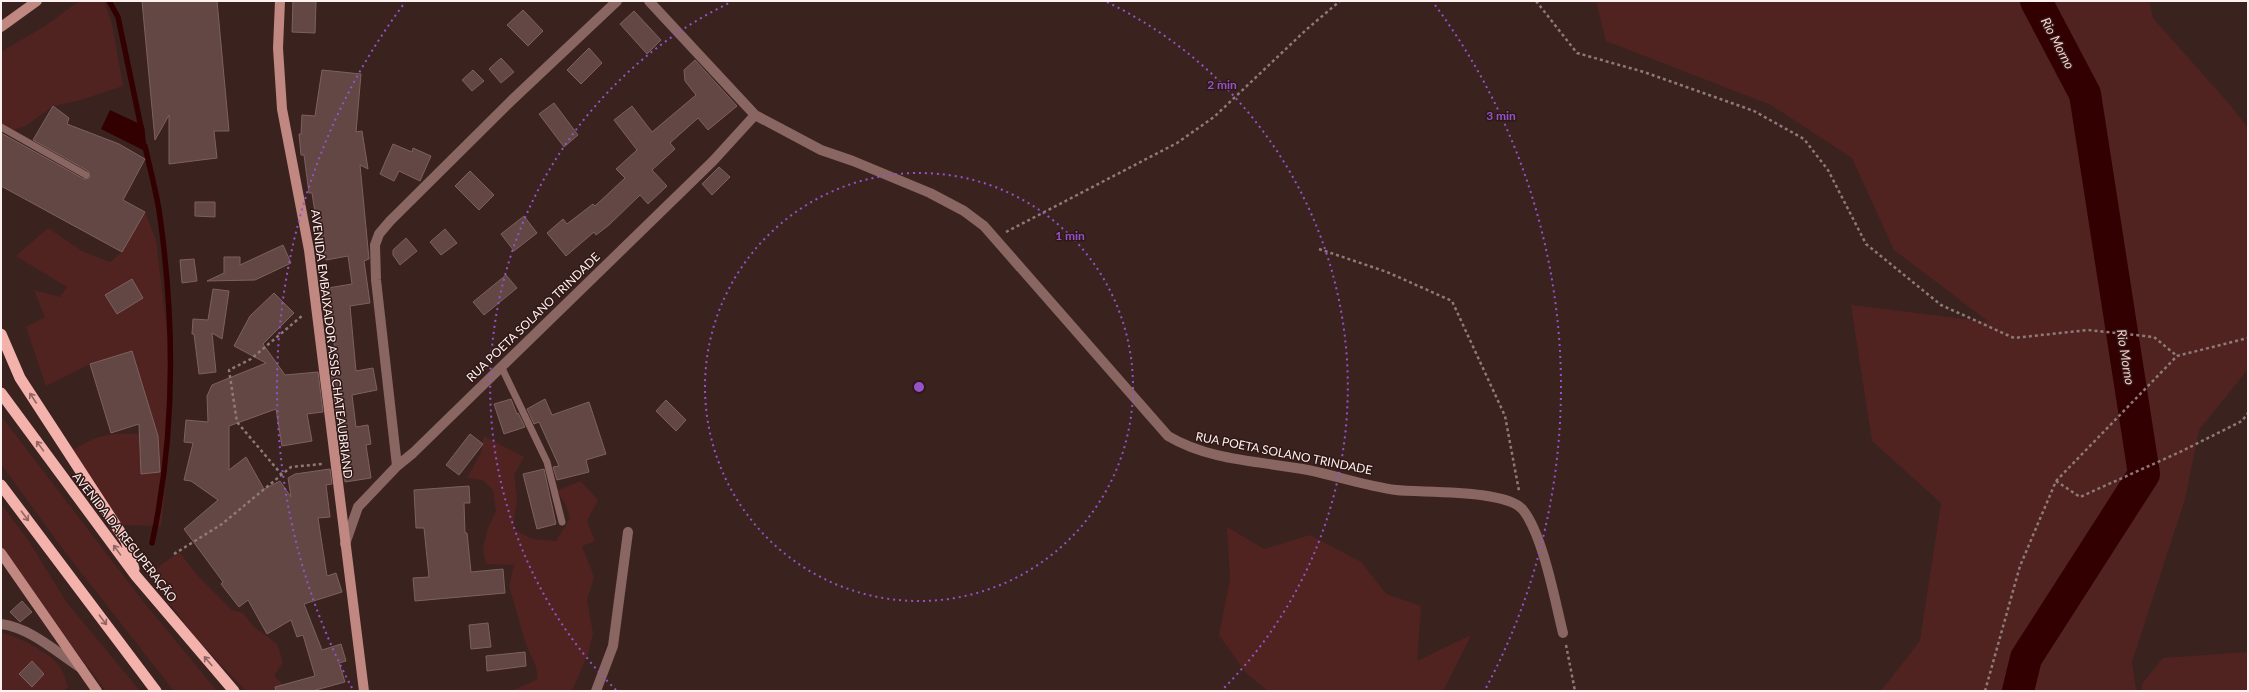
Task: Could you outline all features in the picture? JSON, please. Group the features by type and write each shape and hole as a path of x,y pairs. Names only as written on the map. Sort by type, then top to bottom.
{"highway":[{"path":"1,334 20,378 126,541 136,576"},
{"name":"AVENIDA DA RECUPERAÇÃO","path":"1,393 136,576 234,691"},
{"path":"1,485 156,691"}],"main road":[{"path":"1,27 37,1"},
{"name":"AVENIDA EMBAIXADOR ASSIS CHATEAUBRIAND","path":"280,1 278,48 282,109 310,250 315,305 334,462 364,691"},
{"path":"1,553 84,670 97,691"}],"street":[{"path":"397,466 376,280 375,245 379,234 390,221 501,111 617,1"},
{"name":"RUA POETA SOLANO TRINDADE","path":"648,1 755,115 821,150 853,161 930,193 964,211 984,226 1168,436 1186,446 1232,459 1307,470 1396,490 1488,496 1507,501 1522,509"},
{"name":"RUA POETA SOLANO TRINDADE","path":"345,546 358,506 397,466 413,453 713,161 755,115"},
{"path":"1522,509 1535,533 1548,573 1563,633"},
{"path":"596,691 613,646 628,532"},
{"path":"1,624 15,626 29,633 84,670"}],"lane":[{"path":"1,127 86,175"},
{"path":"501,366 547,462 562,522"}],"path":[{"path":"994,238 1177,143 1214,117 1307,29 1340,1"},
{"path":"1536,1 1577,53 1644,72 1754,111 1804,139 1828,170 1866,244 1941,305 2014,338 2088,330 2154,336 2177,356"},
{"path":"1319,249 1387,272 1452,301 1505,416 1522,509"},
{"path":"282,475 237,422 229,370 251,359 315,305"},
{"path":"1985,691 2020,566 2056,480 2177,356 2248,338"},
{"path":"2056,480 2080,497 2180,452 2242,421 2248,413"},
{"path":"174,554 222,524 291,467 334,462"},
{"path":"1563,633 1575,691"}],"shaded area":[{"path":"79,1 104,1 112,24 123,86 81,100 53,106 27,125 11,131 1,127 1,52 45,26"},
{"path":"1596,1 2149,1 2153,18 2231,106 2248,128 2248,369 2199,430 2185,499 2132,662 2136,691 1881,691 1920,641 1941,503 1872,441 1851,305 1989,322 1894,250 1852,158 1771,105 1606,41"},
{"path":"110,110 144,126 147,152 101,129"},
{"path":"145,212 156,240 170,357 169,452 161,526 122,525 72,451 89,441 111,434 139,434 141,473 160,472 158,433 151,433 153,420 132,351 90,364 46,386 26,327 45,317 34,290 60,297 67,287 16,256 48,228 82,251 110,262 122,252"},
{"path":"1,416 142,600 217,691 174,691 65,552 1,464"},
{"path":"484,436 524,457 514,475 517,499 513,529 532,539 556,541 570,518 566,505 557,491 580,481 598,500 587,521 595,541 582,546 594,577 587,600 593,633 589,651 572,691 512,691 538,679 536,667 526,644 509,586 514,565 486,564 483,547 488,528 496,511 493,490 483,480 467,478 481,453"},
{"path":"1,504 28,540 67,603 140,691 106,691 1,553"},
{"path":"1227,527 1264,549 1310,535 1361,562 1386,594 1421,606 1417,661 1471,635 1443,691 1268,691 1246,673 1219,635 1230,580"},
{"path":"179,552 199,577 232,610 243,613 253,626 277,644 283,662 274,676 290,691 246,691 193,635 149,574"},
{"path":"1,633 15,637 47,654 62,669 68,687 63,691 1,691"},
{"path":"2248,652 2248,691 2142,691 2142,684 2163,658"}],"building":[{"path":"142,1 217,1 229,131 214,131 217,158 169,164 169,115 155,140"},
{"path":"293,1 316,1 315,33 292,32"},
{"path":"523,10 543,31 528,46 507,25"},
{"path":"634,11 661,40 647,54 620,24"},
{"path":"589,48 602,63 581,84 567,70"},
{"path":"501,58 514,72 501,83 489,69"},
{"path":"695,60 737,106 708,130 698,118 670,143 675,149 652,170 667,186 648,204 640,195 609,225 596,235 594,232 566,256 547,233 563,219 567,224 593,204 595,206 625,178 616,169 637,150 614,120 632,106 652,132 696,95 685,81 684,70"},
{"path":"322,70 361,74 356,132 362,131 368,169 360,165 369,259 364,261 370,303 350,306 356,371 373,368 377,390 352,395 356,427 368,425 371,444 366,445 371,478 345,482 343,467 346,466 338,411 336,411 331,370 337,370 328,288 352,284 348,256 326,260 323,238 319,238 312,193 309,193 304,155 301,155 299,134 301,134 302,115 315,116"},
{"path":"473,70 484,81 472,91 462,80"},
{"path":"554,103 578,135 564,147 539,114"},
{"path":"53,106 69,118 67,124 119,144 145,159 123,200 145,212 122,252 1,186 1,133 84,179 90,178 88,171 33,140"},
{"path":"393,144 412,152 413,148 431,156 420,181 399,171 394,181 380,174"},
{"path":"719,167 730,177 712,195 702,184"},
{"path":"470,171 494,195 479,210 455,186"},
{"path":"195,202 215,202 215,217 195,216"},
{"path":"524,216 537,233 514,251 501,234"},
{"path":"445,229 457,243 441,255 430,242"},
{"path":"406,238 417,251 400,265 393,255 393,250"},
{"path":"283,245 291,263 255,280 207,281 224,273 224,257 240,257 240,265"},
{"path":"194,259 197,281 182,283 180,260"},
{"path":"506,275 517,288 484,315 473,302"},
{"path":"132,279 143,298 117,314 105,295"},
{"path":"213,289 229,291 222,339 212,333 216,372 199,374 194,334 192,334 193,319 208,320"},
{"path":"274,293 294,313 263,344 285,375 318,372 323,412 307,414 312,441 282,446 276,409 229,426 229,470 246,457 264,489 280,481 291,497 288,478 295,474 330,469 332,484 326,485 330,517 318,518 327,576 336,573 342,592 304,604 322,650 341,644 346,661 339,663 345,682 312,691 276,691 275,687 315,676 303,635 297,637 291,620 267,634 248,600 239,607 221,584 223,582 184,529 218,500 191,481 184,480 193,443 184,442 186,420 208,422 207,396 212,385 266,363 234,346 250,316"},
{"path":"132,351 158,436 160,472 141,474 139,424 111,433 90,364"},
{"path":"511,399 517,414 518,413 525,427 504,434 494,404"},
{"path":"545,399 552,415 589,402 606,454 586,460 589,472 557,480 553,467 559,466 539,422 534,424 527,409"},
{"path":"666,400 686,420 676,431 656,411"},
{"path":"470,434 483,444 459,475 446,465"},
{"path":"544,469 556,524 537,529 523,474"},
{"path":"469,486 470,503 464,503 465,533 467,533 471,572 503,569 505,593 415,601 413,578 429,577 424,528 416,528 414,490"},
{"path":"22,601 32,612 20,622 10,612"},
{"path":"488,623 491,647 471,649 469,625"},
{"path":"525,652 526,666 487,671 486,656"},
{"path":"32,661 44,674 32,687 19,674"}],"waterway":[{"path":"109,1 118,17 142,132"},
{"name":"Rio Morno","path":"2018,691 2026,658 2144,474 2085,94 2036,1"},
{"path":"145,146 160,217 165,258 170,340 169,422 160,503 152,543"}]}
